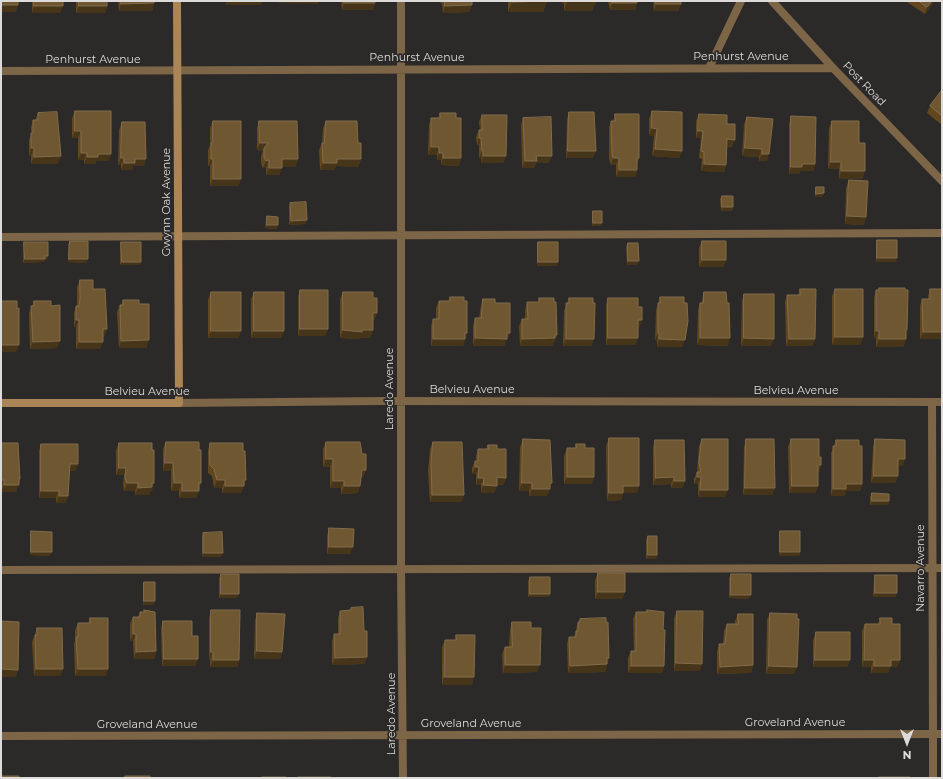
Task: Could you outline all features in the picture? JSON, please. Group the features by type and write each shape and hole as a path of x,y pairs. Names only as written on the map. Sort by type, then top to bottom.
{"street":[{"name":"Gwynn Oak Avenue","path":"177,1 179,403"},
{"name":"Laredo Avenue","path":"401,1 401,568 403,778"},
{"path":"709,68 741,1"},
{"name":"Post Road","path":"772,1 833,68 942,181"},
{"name":"Penhurst Avenue","path":"1,71 833,68"},
{"path":"1,237 942,232"},
{"name":"Belvieu Avenue","path":"1,403 402,401 942,402"},
{"name":"Navarro Avenue","path":"932,402 933,778"},
{"path":"1,570 942,568"},
{"name":"Groveland Avenue","path":"1,736 942,734"}],"building":[{"path":"1,1 18,1 18,5 1,5"},
{"path":"34,1 63,1 63,6 34,6"},
{"path":"79,1 107,1 107,6 79,6"},
{"path":"121,1 154,1 154,3 121,4"},
{"path":"344,1 375,1 375,3 344,3"},
{"path":"445,1 472,1 472,5 445,6"},
{"path":"512,1 547,1 512,2"},
{"path":"612,1 637,1 637,3 612,3"},
{"path":"656,1 681,1 681,4 656,4"},
{"path":"919,1 932,1 927,7"},
{"path":"942,90 942,116 930,106"},
{"path":"75,111 111,111 111,154 98,154 98,157 87,157 87,153 81,153 81,131 75,131"},
{"path":"652,111 682,112 682,151 655,149 657,129 652,128"},
{"path":"57,112 61,156 34,157 34,148 31,148 33,120 38,120 38,113"},
{"path":"569,112 594,112 596,151 568,151"},
{"path":"440,113 456,113 456,118 461,118 461,158 443,158 443,153 439,153 439,147 431,147 431,118 440,118"},
{"path":"615,114 639,114 639,158 637,158 637,170 619,170 619,158 613,158 611,121 615,121"},
{"path":"699,114 727,115 727,124 735,124 735,140 727,139 726,165 704,164 704,152 701,151 703,131 698,131"},
{"path":"482,115 507,115 506,156 483,156 481,138 479,138 479,130 482,130"},
{"path":"791,116 816,117 815,164 802,164 802,167 791,167"},
{"path":"551,117 552,156 536,156 537,161 525,161 523,118"},
{"path":"747,117 773,119 769,154 762,154 762,149 745,148"},
{"path":"213,121 241,121 241,179 213,179 211,143"},
{"path":"259,121 297,121 298,159 282,159 282,168 269,168 269,160 266,161 264,157 264,148 268,143 260,143"},
{"path":"326,121 357,121 358,143 361,143 361,159 337,159 337,163 323,163 322,143 324,143"},
{"path":"832,121 859,121 859,143 865,143 865,171 841,171 841,162 831,162"},
{"path":"122,122 145,122 146,159 135,159 135,163 124,163 124,158 121,158"},
{"path":"849,180 868,181 866,217 847,216"},
{"path":"816,187 824,187 824,193 816,194"},
{"path":"722,196 733,196 733,207 722,207"},
{"path":"306,202 307,220 291,221 290,203"},
{"path":"593,211 602,211 602,223 593,223"},
{"path":"267,216 278,217 278,225 267,225"},
{"path":"877,240 897,240 897,258 877,258"},
{"path":"70,241 88,241 88,259 69,259"},
{"path":"702,241 726,241 726,260 702,260"},
{"path":"24,242 48,242 48,256 45,256 45,259 25,259"},
{"path":"121,242 141,242 141,262 122,262"},
{"path":"538,242 558,242 558,262 538,262"},
{"path":"628,243 638,243 639,261 628,261"},
{"path":"80,280 93,280 93,289 105,289 107,329 103,329 103,342 79,342 79,320 76,320 76,306 79,306"},
{"path":"879,288 905,288 905,290 908,290 906,339 879,339 879,331 876,331 876,290 879,290"},
{"path":"800,289 816,289 815,339 789,339 787,295 800,295"},
{"path":"835,289 863,289 863,337 835,337"},
{"path":"930,289 942,289 942,332 923,332 922,299 930,299"},
{"path":"300,290 328,290 328,329 300,329"},
{"path":"211,292 241,292 241,331 211,331"},
{"path":"254,292 284,292 284,331 254,331"},
{"path":"343,292 373,292 373,298 377,298 377,313 373,313 373,330 362,330 362,332 343,330"},
{"path":"704,292 726,292 727,303 729,303 730,338 700,338 700,303 703,303"},
{"path":"744,294 774,294 774,339 744,338"},
{"path":"450,297 464,297 464,301 467,301 467,333 465,333 465,339 433,339 433,319 439,319 439,301 450,301"},
{"path":"660,297 684,297 684,303 687,303 688,321 685,340 659,339 658,303 660,303"},
{"path":"539,298 554,298 554,302 556,302 557,335 555,335 555,338 522,339 522,319 528,319 527,302 539,302"},
{"path":"569,298 593,298 593,303 595,303 594,339 566,339 566,303 569,303"},
{"path":"608,298 638,298 638,307 642,307 642,320 638,320 638,338 608,338"},
{"path":"483,299 495,299 495,303 510,303 510,333 507,333 507,339 475,338 475,318 481,318"},
{"path":"123,300 139,300 139,304 149,304 149,340 121,341 120,305 123,305"},
{"path":"1,301 17,301 17,309 19,308 19,345 1,345"},
{"path":"34,301 51,301 51,306 60,305 60,341 33,342 31,306 34,306"},
{"path":"609,438 639,438 639,486 623,486 623,493 609,493"},
{"path":"523,439 550,440 552,483 550,483 550,489 532,489 532,483 522,483"},
{"path":"702,439 728,439 728,490 700,490 701,477 697,477 697,472 701,472 699,463"},
{"path":"746,439 774,439 775,488 745,488"},
{"path":"791,439 819,439 819,457 821,457 821,465 818,465 818,486 792,486"},
{"path":"875,439 905,440 905,459 898,459 898,476 874,476"},
{"path":"655,440 684,440 685,481 674,481 674,477 656,478"},
{"path":"836,440 859,440 859,446 862,446 862,484 846,484 846,489 833,489 833,446 836,446"},
{"path":"166,442 199,442 199,450 201,450 201,483 199,483 199,491 182,491 182,483 174,483 173,463 165,463"},
{"path":"326,442 360,442 362,454 366,454 366,470 362,470 360,486 344,486 344,481 333,481 333,459 326,459"},
{"path":"433,442 462,442 464,495 432,495 431,464"},
{"path":"1,443 18,443 19,485 4,485 4,480 1,480"},
{"path":"119,443 152,443 152,450 154,450 154,483 152,483 152,487 138,488 138,483 127,483 125,478 126,468 119,468"},
{"path":"210,443 243,443 243,451 245,451 246,480 244,480 244,486 225,486 225,480 217,480 214,469 210,465"},
{"path":"41,444 78,444 78,464 70,464 68,496 59,496 59,491 41,491"},
{"path":"576,444 585,444 585,448 594,448 594,477 567,477 567,448 576,448"},
{"path":"488,445 497,445 497,449 506,449 506,478 497,477 497,486 483,485 484,478 478,478 479,467 475,467 475,461 478,461 478,449 488,449"},
{"path":"872,493 889,494 889,501 872,501"},
{"path":"329,528 354,529 353,547 329,547"},
{"path":"31,531 52,532 52,552 31,552"},
{"path":"780,531 800,531 800,552 780,552"},
{"path":"222,532 223,553 203,553 203,533"},
{"path":"648,536 657,536 657,555 648,555"},
{"path":"598,573 625,573 625,592 598,592"},
{"path":"221,574 239,574 239,594 221,594"},
{"path":"731,574 751,574 751,595 731,595"},
{"path":"875,575 897,575 897,593 875,593"},
{"path":"530,577 550,577 550,594 530,594"},
{"path":"144,582 155,582 155,601 144,601"},
{"path":"363,607 364,631 367,631 367,657 335,658 334,634 340,634 340,611"},
{"path":"144,610 155,612 156,651 136,652 136,634 133,634 133,617 140,617 140,612 144,612"},
{"path":"211,610 240,610 239,660 213,660 213,652 211,652"},
{"path":"647,610 664,612 664,666 631,666 631,651 636,651 636,612 647,612"},
{"path":"677,611 703,611 702,664 676,663"},
{"path":"257,613 285,614 282,652 257,651"},
{"path":"770,613 797,614 797,619 799,619 797,667 769,666"},
{"path":"738,614 753,614 753,665 720,667 719,644 725,644 727,624 738,624"},
{"path":"90,618 108,618 108,669 78,669 76,637 78,637 78,623 90,623"},
{"path":"606,618 606,623 608,622 609,658 607,658 607,664 570,666 569,637 576,637 578,622 580,622 580,619"},
{"path":"880,618 892,618 892,624 900,624 900,660 891,660 891,666 874,666 874,660 864,660 865,624 880,624"},
{"path":"1,621 19,622 18,670 1,669"},
{"path":"163,621 192,621 192,636 198,636 198,659 164,659"},
{"path":"512,622 531,622 531,628 541,628 540,665 505,665 505,647 512,647"},
{"path":"37,628 62,628 63,669 36,669 35,635 37,635"},
{"path":"816,632 850,632 850,660 815,660"},
{"path":"456,635 475,635 474,677 444,677 445,640 456,640"},
{"path":"1,776 19,776 19,778 1,778"},
{"path":"125,776 150,776 150,778 125,778"},
{"path":"286,777 286,778 262,778"},
{"path":"331,777 331,778 298,778"},
{"path":"910,777 910,778 879,778"}]}
